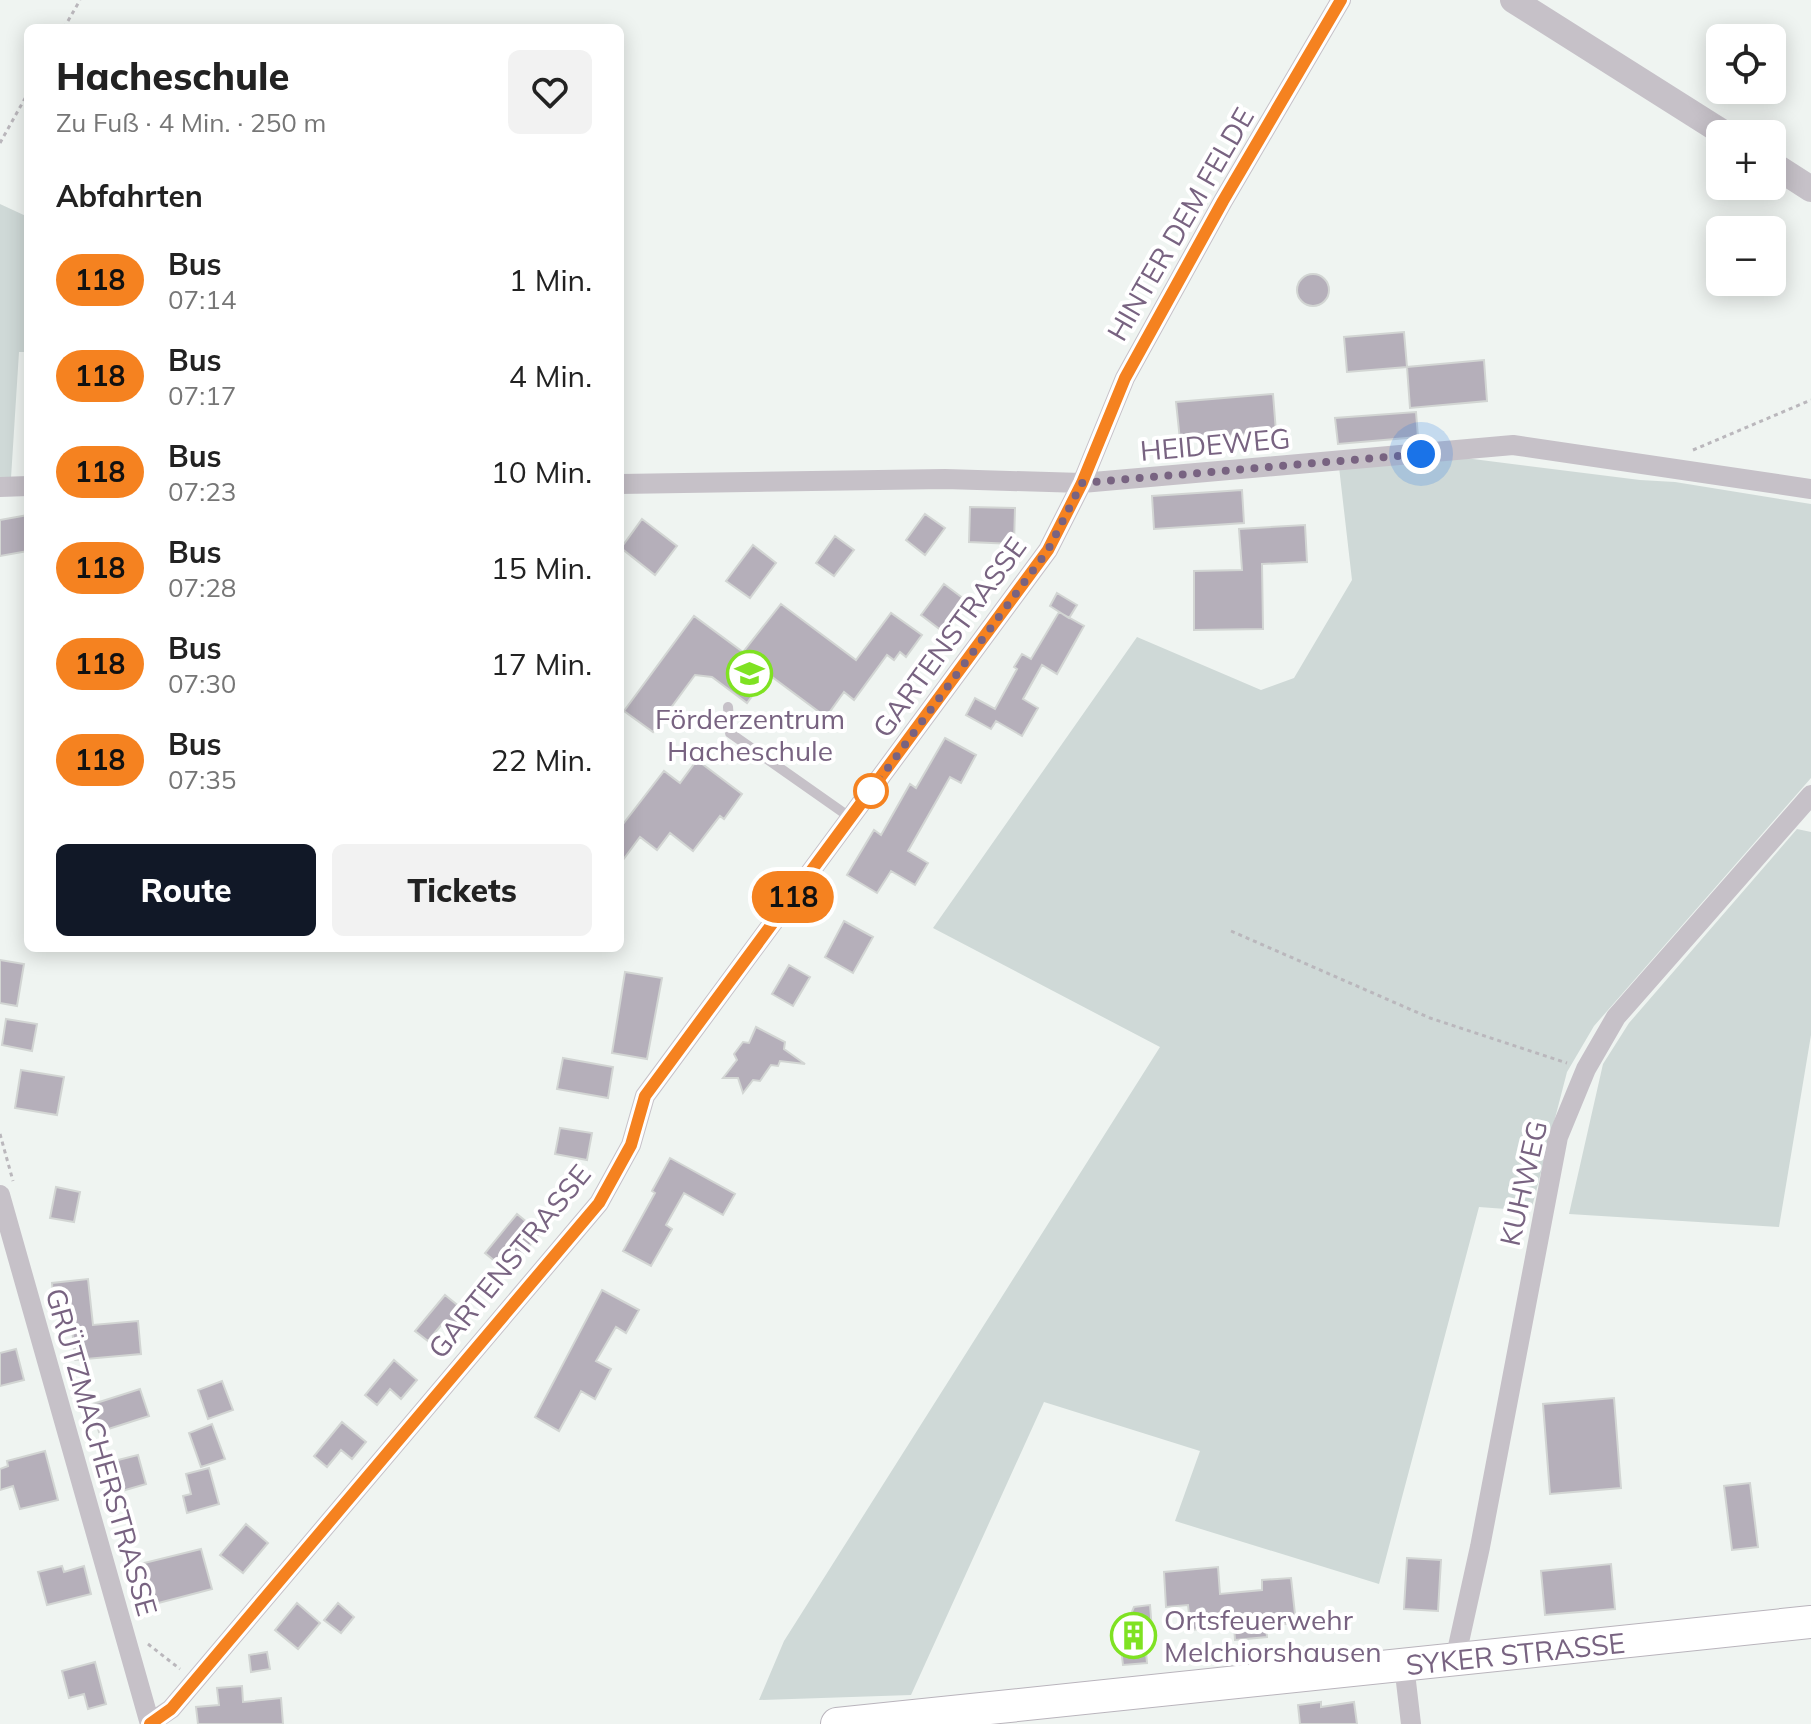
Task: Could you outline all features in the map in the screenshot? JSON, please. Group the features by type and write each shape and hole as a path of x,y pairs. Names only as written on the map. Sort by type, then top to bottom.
{"main road":[{"name":"SYKER STRASSE","path":"837,1724 1811,1622"}],"street":[{"name":"HINTER DEM FELDE","path":"1082,483 1125,378 1223,201 1341,0"},
{"path":"1513,0 1706,122"},
{"path":"1786,173 1811,189"},
{"name":"HEIDEWEG","path":"624,484 945,479 1082,483 1513,445 1811,489"},
{"name":"GARTENSTRASSE","path":"150,1724 171,1709 599,1203 631,1145 645,1096 1048,550 1082,483"},
{"path":"0,487 24,486"},
{"name":"KUHWEG","path":"1455,1660 1483,1532 1558,1137 1586,1069 1616,1017 1811,795"},
{"name":"GRÜTZMACHERSTRASSE","path":"0,1195 150,1724"},
{"path":"1404,1665 1411,1724"}],"lane":[{"path":"728,707 730,733 851,818"}],"path":[{"path":"66,24 80,0"},
{"path":"0,143 24,100"},
{"path":"1658,465 1811,400"},
{"path":"1231,931 1430,1018 1586,1069"}],"shaded area":[{"path":"0,204 24,215 24,352 19,352 11,478 0,478"},
{"path":"1465,458 1675,482 1811,504 1811,778 1594,1026 1567,1072 1531,1211 1479,1207 1379,1584 1175,1521 1200,1451 1044,1402 911,1695 759,1700 784,1641 1160,1047 933,928 1137,637 1261,690 1294,678 1352,580 1339,467"},
{"path":"1797,829 1811,832 1811,1035 1779,1227 1569,1214 1603,1064 1629,1023"}],"building":[{"path":"1313,274 1324,279 1329,290 1324,301 1313,306 1302,301 1297,290 1302,279"},
{"path":"1404,332 1407,367 1347,372 1344,337"},
{"path":"1484,360 1487,401 1410,408 1407,367"},
{"path":"1273,394 1276,432 1180,440 1176,402"},
{"path":"1416,412 1418,437 1338,444 1335,418"},
{"path":"1242,490 1244,523 1154,529 1152,496"},
{"path":"970,507 1015,508 1014,544 969,542"},
{"path":"925,514 945,528 925,555 906,540"},
{"path":"24,516 24,552 0,556 0,520"},
{"path":"642,519 677,546 655,575 624,550 624,544"},
{"path":"1305,525 1307,562 1262,564 1263,629 1194,630 1194,571 1242,570 1239,529"},
{"path":"835,536 854,550 834,576 816,563"},
{"path":"753,545 776,563 750,598 726,581"},
{"path":"944,584 968,602 946,634 921,615"},
{"path":"1057,593 1077,605 1069,618 1050,606"},
{"path":"781,604 856,660 891,613 922,635 906,657 900,652 894,660 887,655 854,700 844,692 826,717 768,674 747,703 712,677 695,675 653,732 624,711 694,616 743,652"},
{"path":"1059,612 1084,626 1057,674 1042,665 1023,699 1038,708 1022,736 996,721 991,729 966,715 975,698 995,709 1022,654 1031,659"},
{"path":"945,738 976,755 961,783 950,777 908,851 928,863 915,885 891,871 877,893 847,875 874,830 881,835 910,784 916,788"},
{"path":"697,760 742,794 724,819 720,816 693,851 670,833 657,850 640,837 624,859 624,823 664,771 680,783"},
{"path":"844,921 873,937 853,973 825,957"},
{"path":"0,960 24,964 17,1006 0,1003"},
{"path":"789,965 810,977 793,1006 772,994"},
{"path":"625,972 662,978 647,1059 612,1053"},
{"path":"6,1019 37,1024 32,1051 2,1045"},
{"path":"756,1027 785,1042 784,1049 805,1064 780,1061 778,1066 771,1065 760,1081 753,1080 743,1093 738,1078 723,1078 737,1060 734,1054 743,1042 749,1043"},
{"path":"563,1058 613,1067 608,1098 557,1089"},
{"path":"21,1070 64,1077 57,1115 15,1108"},
{"path":"560,1128 592,1133 587,1160 555,1154"},
{"path":"670,1158 735,1194 723,1215 684,1193 666,1225 672,1229 651,1266 623,1251"},
{"path":"56,1187 80,1192 74,1222 50,1218"},
{"path":"517,1214 540,1233 508,1272 485,1253"},
{"path":"88,1279 93,1325 138,1321 141,1354 75,1360 70,1305 54,1306 52,1283"},
{"path":"602,1290 639,1310 626,1333 616,1327 596,1361 611,1369 595,1399 581,1391 559,1431 535,1417"},
{"path":"445,1295 471,1316 456,1335 442,1324 428,1341 415,1331"},
{"path":"16,1349 24,1380 0,1386 0,1353"},
{"path":"394,1360 417,1380 401,1399 390,1389 377,1405 365,1395"},
{"path":"222,1381 233,1410 208,1419 198,1390"},
{"path":"140,1389 149,1416 99,1432 90,1405"},
{"path":"1614,1398 1621,1488 1550,1494 1543,1404"},
{"path":"342,1422 366,1442 352,1459 341,1450 327,1467 314,1456"},
{"path":"212,1424 225,1459 201,1467 189,1433"},
{"path":"45,1451 58,1500 20,1509 13,1486 0,1490 0,1469 8,1466 7,1461"},
{"path":"138,1455 146,1484 122,1491 114,1461"},
{"path":"209,1468 219,1504 187,1513 183,1496 191,1494 186,1474"},
{"path":"1750,1483 1758,1547 1732,1550 1724,1486"},
{"path":"246,1524 268,1543 243,1573 220,1555"},
{"path":"201,1549 212,1589 143,1607 132,1566"},
{"path":"1407,1558 1441,1560 1438,1611 1404,1609"},
{"path":"1611,1564 1615,1609 1545,1615 1541,1571"},
{"path":"62,1566 64,1572 84,1566 91,1594 47,1605 38,1572"},
{"path":"1218,1567 1220,1594 1262,1590 1262,1580 1291,1578 1296,1623 1266,1626 1267,1637 1235,1640 1234,1626 1191,1630 1188,1605 1166,1607 1164,1572"},
{"path":"297,1603 320,1623 298,1649 275,1630"},
{"path":"338,1603 354,1617 341,1633 324,1620"},
{"name":"Ortsfeuerwehr Melchiorshausen","path":"1150,1605 1152,1630 1144,1631 1147,1663 1123,1665 1120,1640 1134,1607"},
{"path":"267,1652 270,1669 251,1672 249,1655"},
{"path":"95,1662 106,1704 88,1709 84,1694 69,1698 62,1671"},
{"path":"242,1686 243,1702 281,1698 283,1724 198,1724 196,1707 219,1705 217,1688"},
{"path":"1321,1702 1321,1707 1354,1702 1357,1724 1300,1724 1298,1705"}],"bus line":[{"name":"118","path":"150,1724 171,1709 599,1203 631,1145 645,1096 1048,550 1082,483 1125,378 1223,201 1341,0"}],"place":[{"name":"Förderzentrum Hacheschule","path":"750,674"},
{"name":"Ortsfeuerwehr Melchiorshausen","path":"1133,1635"}],"route":[{"path":"871,791 1048,550 1082,483 1421,454"}]}
